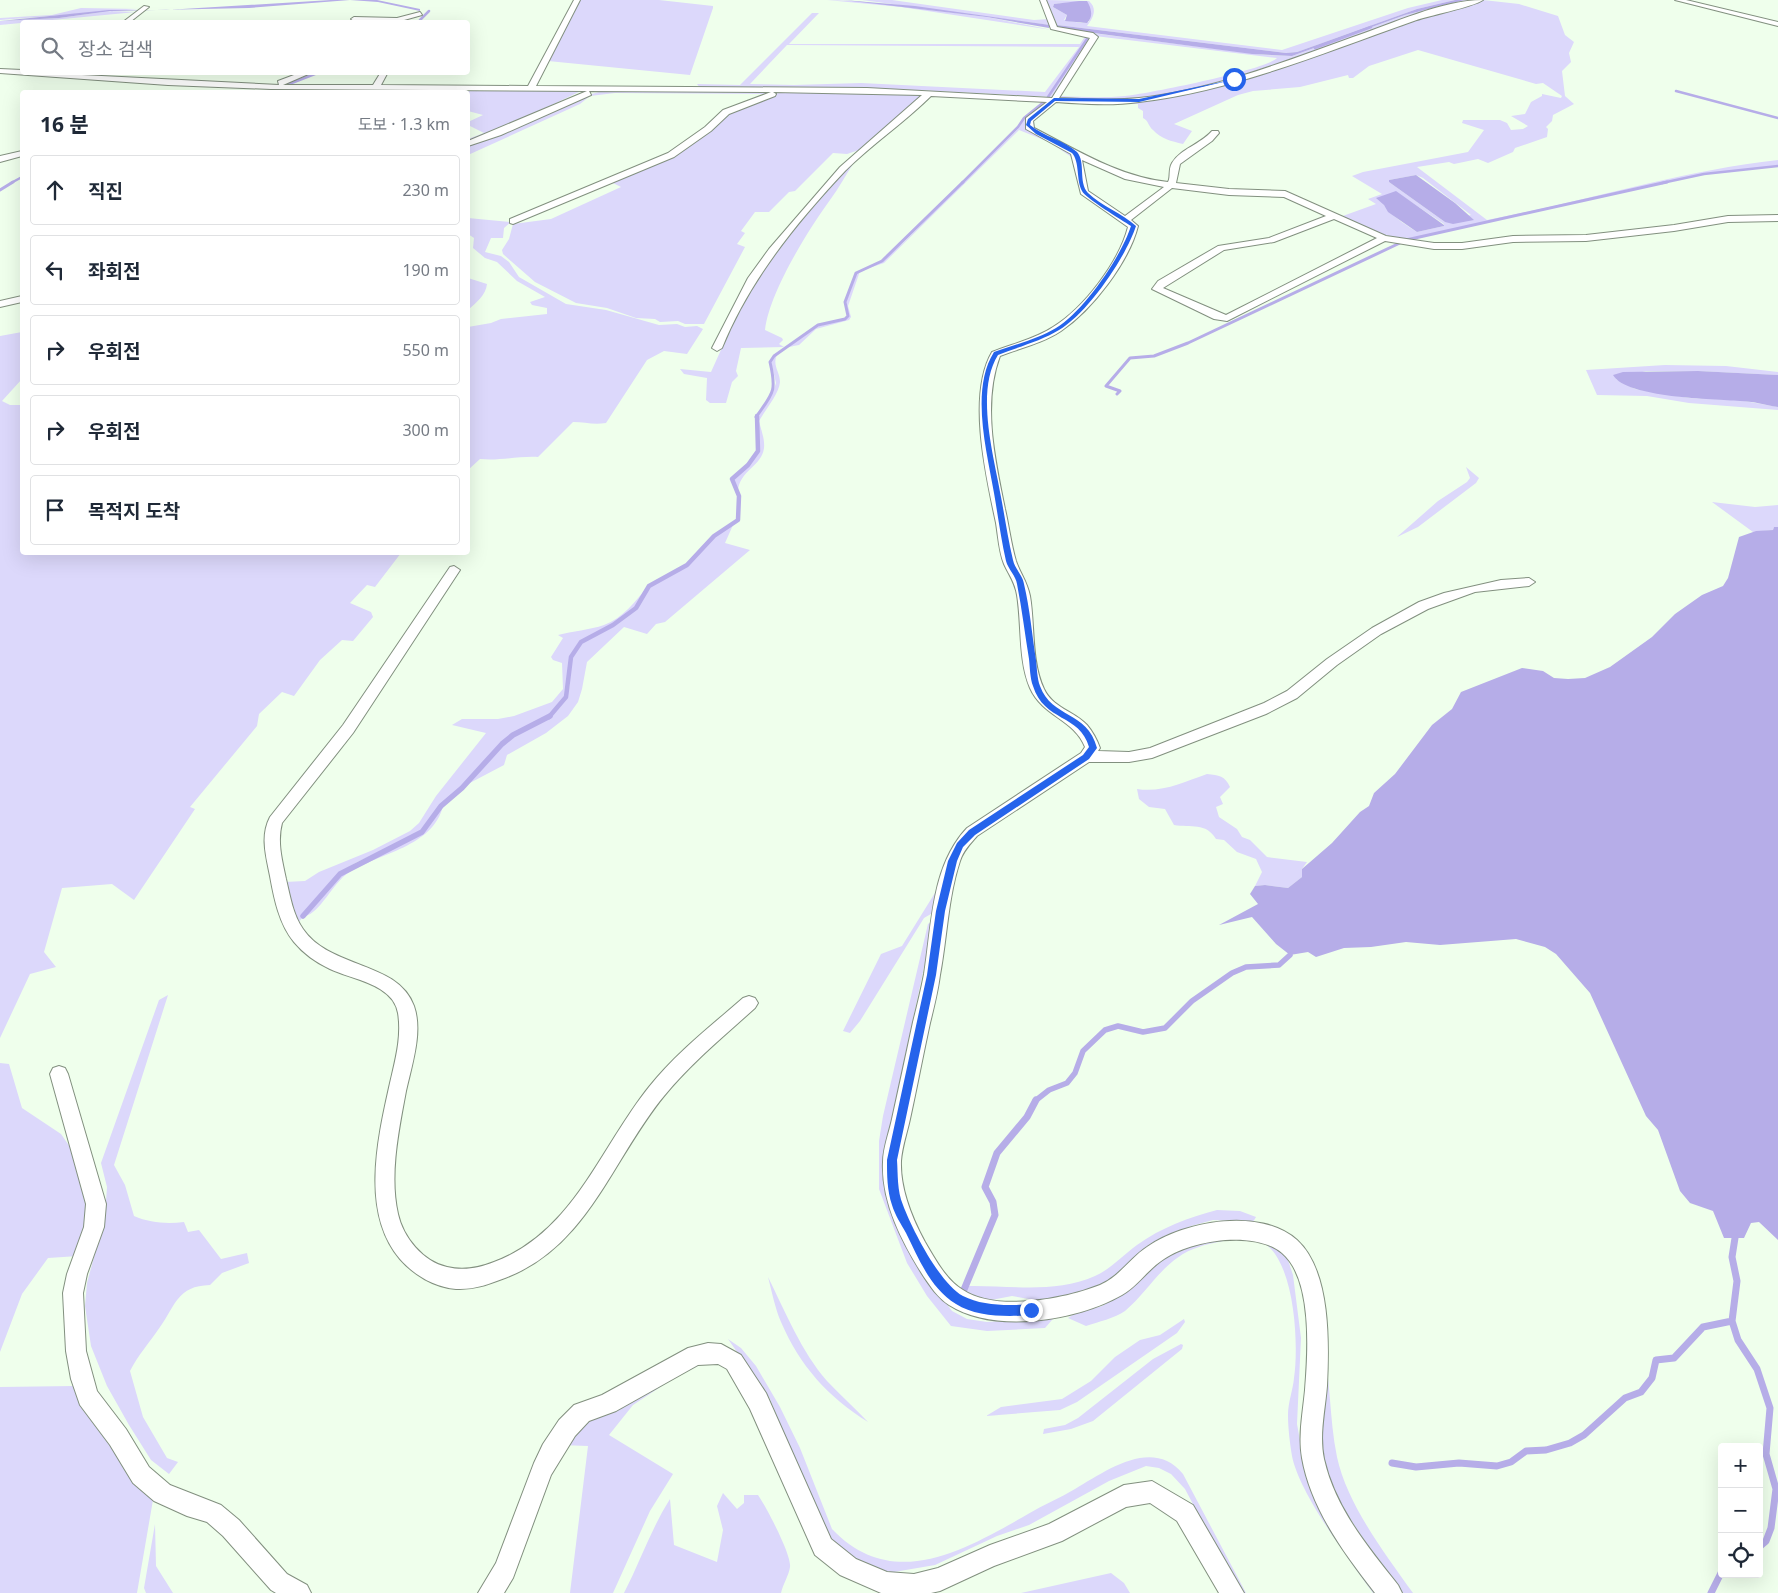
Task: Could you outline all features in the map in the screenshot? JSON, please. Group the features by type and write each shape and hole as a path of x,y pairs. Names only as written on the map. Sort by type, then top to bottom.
{"street":[{"path":"531,88 577,0"},
{"path":"1043,0 1053,27 1094,38 1054,100 1029,120 1028,125 1030,129 1075,154 1128,176 1229,192 1279,192 1384,238 1434,246 1453,246 1513,239 1586,238 1674,228 1728,219 1778,218"},
{"path":"56,75 272,87 788,90 929,93 1054,100 1139,100 1200,88 1304,58 1429,13 1480,0"},
{"path":"1678,0 1778,24"},
{"path":"129,20 146,7"},
{"path":"394,20 406,19 421,11 416,20"},
{"path":"354,19 368,20"},
{"path":"0,71 20,72"},
{"path":"116,75 127,80"},
{"path":"265,90 302,75"},
{"path":"375,88 383,75"},
{"path":"470,90 480,88"},
{"path":"470,143 498,133 576,96 598,89"},
{"path":"513,221 671,155 708,129 726,112 763,96 788,90"},
{"path":"717,348 724,331 753,278 772,251 842,169 929,93"},
{"path":"1126,220 1167,189 1174,180 1173,167 1177,159 1208,143 1215,133"},
{"path":"0,159 20,154"},
{"path":"1075,154 1078,157 1079,173 1084,192 1133,226 1128,243 1091,299 1058,329 996,354 991,362 986,385 985,420 1010,563 1020,582 1036,685 1045,704 1057,713 1078,722 1090,737 1093,748 1086,757 972,832 960,846 952,861 941,911 932,975 892,1160 893,1184 897,1205 927,1263 942,1286 960,1301 984,1308 1012,1311 1049,1309 1094,1297 1115,1288 1156,1252 1189,1236 1212,1231 1236,1231 1274,1238 1294,1250 1306,1267 1314,1306 1316,1347 1313,1459 1320,1486 1337,1523 1390,1593"},
{"path":"1333,216 1271,240 1221,248 1161,283 1156,289 1218,317 1227,318 1384,238"},
{"path":"0,304 20,299"},
{"path":"454,570 348,729 275,821 270,837 279,886 297,934 329,960 386,984 401,996 406,1018 408,1042 391,1126 388,1199 391,1225 406,1253 425,1269 445,1277 464,1280 511,1267 554,1239 568,1225 584,1204 635,1120 658,1090 749,1003"},
{"path":"1086,757 1142,756 1276,704 1294,693 1361,641 1419,608 1443,597 1476,587 1508,582 1528,582"},
{"path":"59,1074 96,1204 94,1227 77,1274 73,1293 76,1351 88,1397 118,1437 141,1475 162,1493 214,1513 231,1528 279,1582 299,1593"},
{"path":"490,1593 505,1570 542,1471 566,1428 582,1413 608,1403 695,1355 708,1353 721,1354 734,1362 758,1401 823,1547 848,1567 887,1584 914,1586 940,1579 990,1556 1054,1533 1124,1496 1152,1492 1186,1513 1232,1593"}],"shaded area":[{"path":"331,0 350,0 249,8 171,10"},
{"path":"350,0 377,0 420,9 420,11 378,2"},
{"path":"578,0 659,0 713,6 713,8 690,75 548,61"},
{"path":"827,0 857,1 987,17 1052,30 901,7"},
{"path":"843,0 915,6 1050,25 1049,28 987,17"},
{"path":"862,0 892,0 1034,20 1049,19 1050,25"},
{"path":"1046,0 1089,1 1094,10 1093,17 1087,26 1282,50 1408,8 1442,0 1455,0 1417,9 1297,52 1286,53 1057,25","holes":["1086,1 1091,11 1089,22 1081,23 1064,20 1067,15 1053,7 1054,4"]},
{"path":"1455,0 1465,0 1405,15 1292,56 1252,54 1056,28 1057,25 1286,53 1297,52 1417,9"},
{"path":"1471,0 1429,11 1265,68 1182,91 1129,99 1059,98 1061,96 1117,97 1156,91 1252,69 1277,58 1095,36 1092,33 1264,55 1292,56 1405,15"},
{"path":"1483,0 1519,4 1558,16 1565,35 1574,42 1569,53 1571,62 1562,71 1565,96 1574,104 1553,115 1552,121 1546,127 1548,129 1547,137 1515,148 1513,152 1488,163 1478,159 1454,164 1449,162 1417,167 1487,220 1704,171 1778,160 1778,166 1703,174 1405,240 1377,233 1340,217 1376,204 1368,199 1382,194 1352,176 1363,172 1468,152 1484,130 1462,123 1463,120 1500,120 1507,123 1511,130 1523,129 1528,126 1511,116 1525,114 1531,102 1542,96 1542,94 1561,98 1562,96 1543,83 1536,84 1418,50 1369,66 1353,78 1349,78 1348,75 1300,87 1253,91 1238,95 1174,124 1192,131 1183,144 1159,136 1143,118 1143,111 1138,108 1138,104 1053,103 1147,101 1245,79 1428,14","holes":["1416,175 1423,178 1471,215 1445,222 1389,182 1389,180","1396,192 1444,224 1444,226 1417,232 1401,222 1382,202"]},
{"path":"1087,1 1090,6 1091,15 1087,23 1065,21 1067,15 1053,7 1054,4"},
{"path":"81,8 139,9 0,20 0,18 52,15"},
{"path":"109,10 156,10 110,11 59,18 0,21"},
{"path":"110,11 136,12 52,20 20,20 20,23 0,25 0,21 59,18"},
{"path":"812,13 819,13 789,44 1080,44 1086,35 1090,38 1052,97 897,89 700,88 697,84 740,85","holes":["787,45 1079,47 1045,92 861,83 750,84"]},
{"path":"470,91 579,92 495,132 470,141 470,138 484,133 470,126 470,121 483,115 470,112"},
{"path":"786,91 922,94 921,97 859,150 847,154 833,153 795,191 789,192 769,212 755,212 741,231 745,233 737,244 745,247 704,324 685,324 678,321 660,322 655,319 636,318 607,308 576,303 535,282 503,254 502,250 509,239 513,224 551,219 621,187 609,181 661,161 726,114 768,96"},
{"path":"599,92 764,92 766,94 615,93 590,96 580,104 470,154 470,144 582,97"},
{"path":"1045,101 1049,101 1026,124 1074,155 1082,191 1081,195 1073,158 1049,142 1019,130 884,263 864,270 882,261 903,243 1019,128 1025,118"},
{"path":"855,161 801,245 774,298 765,330 782,338 783,340 779,344 784,347 741,348 736,371 738,376 732,382 726,403 710,403 706,400 707,378 684,374 680,369 711,372 734,321 759,276 800,221 845,169"},
{"path":"1416,175 1455,203 1474,220 1453,224 1445,222 1389,182 1389,180"},
{"path":"1396,191 1444,226 1417,232 1388,212 1384,205 1376,198"},
{"path":"470,218 511,222 504,228 503,238 491,238 485,252 501,256 509,262 519,277 566,304 606,310 659,325 677,324 685,327 697,326 703,329 687,354 664,351 647,360 606,423 573,422 538,457 480,459 470,468 470,327 501,319 547,314 547,308 532,305 530,302 545,297 517,281 497,262 485,258 473,248 474,238 470,235"},
{"path":"860,272 848,306 851,317 849,320 816,329 799,345 788,347 819,326 846,319 849,316 846,302 857,273"},
{"path":"470,279 487,284 483,295 470,308"},
{"path":"20,332 20,381 2,401 10,405 20,405 20,555 399,555 375,587 367,585 350,603 371,612 373,617 353,641 342,640 320,660 294,696 282,692 259,714 257,726 190,807 195,809 134,900 112,884 62,888 44,952 56,967 30,974 0,1038 0,336"},
{"path":"785,349 777,355 776,359 780,378 779,387 759,421 764,448 759,460 742,478 738,491 733,479 749,465 759,451 757,418 773,392 776,383 771,362 775,356"},
{"path":"1665,365 1726,366 1778,372 1778,375 1698,371 1646,371 1616,379 1635,389 1689,398 1739,400 1778,407 1778,410 1689,403 1647,396 1597,395 1586,370"},
{"path":"1698,371 1778,375 1778,407 1749,402 1652,393 1621,383 1613,375 1623,372"},
{"path":"1466,467 1479,478 1476,483 1418,527 1397,537 1438,501 1467,482 1470,478"},
{"path":"1712,502 1755,507 1778,505 1778,527 1774,527 1773,530 1753,532"},
{"path":"733,525 725,543 750,550 665,622 656,624 647,634 624,627 587,662 578,702 568,716 546,733 507,755 504,765 466,785 502,744 514,735 548,719 560,707 569,688 572,657 582,643 613,626 637,608 650,586 663,577 688,565 715,537"},
{"path":"1774,527 1778,527 1778,1240 1759,1222 1751,1223 1744,1238 1724,1238 1713,1211 1690,1203 1680,1191 1658,1130 1646,1116 1590,993 1556,954 1545,947 1516,939 1440,945 1406,942 1371,947 1344,948 1316,957 1308,952 1290,955 1276,944 1252,917 1219,925 1258,904 1250,894 1255,886 1265,885 1288,888 1302,877 1302,869 1332,843 1360,812 1369,806 1374,793 1395,774 1432,725 1452,709 1461,692 1522,668 1543,671 1554,678 1568,679 1585,678 1610,667 1652,637 1675,614 1702,595 1723,586 1728,578 1739,537 1756,531 1773,530"},
{"path":"647,587 636,608 612,625 581,642 574,649 570,657 565,697 547,718 513,734 501,744 461,788 440,806 421,832 357,862 339,873 298,923 285,882 305,881 319,872 373,850 410,831 419,823 436,796 486,733 452,725 462,719 498,719 514,716 552,702 563,689 562,663 553,660 551,657 563,638 558,635 593,628 611,622 628,609"},
{"path":"1207,774 1221,777 1226,780 1230,787 1220,797 1223,804 1216,807 1219,817 1237,829 1242,837 1250,840 1267,857 1307,862 1302,869 1302,877 1288,888 1265,885 1255,886 1262,872 1256,859 1237,852 1224,840 1216,839 1208,830 1198,827 1174,825 1165,809 1149,807 1139,799 1137,789 1164,788"},
{"path":"443,806 437,820 417,840 348,873 337,883 316,910 305,916 343,873 422,833"},
{"path":"938,888 936,911 924,918 860,1021 850,1033 843,1031 881,954 902,946"},
{"path":"934,920 890,1128 886,1171 931,1283 952,1311 967,1319 987,1322 1029,1319 1062,1313 1045,1328 987,1331 951,1326 927,1296 907,1263 879,1189 879,1141 883,1116 928,924"},
{"path":"168,995 114,1165 125,1185 134,1216 159,1222 184,1222 188,1232 199,1230 221,1259 247,1253 249,1263 222,1273 210,1285 199,1286 184,1293 174,1304 130,1371 143,1417 167,1458 178,1462 169,1474 151,1460 107,1386 91,1346 85,1306 87,1283 105,1216 107,1187 101,1163 159,1000"},
{"path":"0,1063 9,1064 22,1108 61,1134 79,1160 93,1206 78,1256 48,1258 22,1294 0,1352"},
{"path":"1217,1210 1240,1211 1256,1217 1253,1222 1213,1220 1191,1226 1172,1235 1110,1280 1091,1290 1040,1301 1012,1296 986,1301 964,1294 967,1286 1048,1287 1079,1282 1106,1270 1137,1245 1156,1233 1186,1220"},
{"path":"1265,1237 1287,1257 1293,1275 1301,1338 1297,1424 1304,1463 1383,1593 1373,1593 1326,1526 1304,1489 1292,1456 1288,1415 1295,1363 1295,1325 1288,1284 1282,1266 1273,1251 1262,1242 1248,1239 1221,1241 1199,1247 1187,1252 1167,1266 1125,1311 1106,1320 1086,1326 1068,1318 1074,1314 1102,1306 1119,1295 1158,1259 1198,1239"},
{"path":"768,1277 809,1357 827,1381 868,1422 828,1391 797,1353 781,1322"},
{"path":"1184,1319 1185,1322 1177,1333 1077,1402 1060,1410 986,1416 1001,1407 1062,1399 1091,1381 1115,1357 1140,1340 1160,1335"},
{"path":"728,1339 741,1348 756,1366 780,1407 800,1448 832,1529 855,1548 880,1559 904,1562 929,1559 979,1541 1115,1466 1144,1457 1158,1458 1171,1463 1183,1474 1246,1593 1240,1593 1185,1489 1171,1474 1159,1468 1146,1466 1109,1481 1029,1525 997,1536 935,1565 894,1572 879,1571 857,1562 842,1551 823,1530 770,1399"},
{"path":"1322,1339 1327,1368 1334,1442 1342,1475 1349,1493 1368,1528 1413,1593 1403,1593 1372,1552 1335,1496 1320,1452"},
{"path":"1181,1344 1183,1345 1182,1349 1093,1421 1071,1429 1043,1434 1044,1429 1065,1425 1078,1418 1153,1359"},
{"path":"684,1364 702,1364 674,1378 633,1405 609,1435 673,1474 650,1511 613,1593 570,1593 588,1446 560,1445 575,1426"},
{"path":"74,1386 132,1480 154,1494 137,1593 0,1593 0,1387"},
{"path":"723,1493 737,1509 744,1503 744,1495 758,1495 761,1500 777,1530 789,1561 790,1567 781,1593 624,1593 657,1522 670,1499 674,1545 717,1562 723,1530 717,1506"},
{"path":"155,1524 156,1566 173,1593 146,1593 144,1588"},
{"path":"1111,1573 1124,1583 1130,1593 1021,1593"}],"waterway":[{"path":"420,20 429,11"},
{"path":"1315,48 1371,27"},
{"path":"1048,97 1089,36"},
{"path":"284,86 312,75"},
{"path":"1676,91 1778,118"},
{"path":"963,182 1018,127 1024,118 1045,101"},
{"path":"1662,183 1704,174 1778,166"},
{"path":"11,183 20,178"},
{"path":"0,190 13,182"},
{"path":"756,417 772,392 773,380 770,362 774,356 818,325 845,319 848,316 845,302 856,273 882,261 963,182"},
{"path":"1406,240 1667,182"},
{"path":"1117,394 1120,391 1106,386 1130,358 1154,356 1188,343 1402,242"},
{"path":"550,716 566,697 571,657 581,642 613,625 636,608 649,586 687,565 714,536 738,520 739,496 732,479 748,465 758,451 757,416"},
{"path":"303,916 340,874 422,832 441,806 462,788 502,744 513,735 550,716"},
{"path":"1036,1100 1049,1090 1067,1083 1075,1073 1083,1051 1105,1030 1118,1026 1143,1032 1165,1028 1192,1001 1232,973 1246,967 1279,965 1290,955"},
{"path":"963,1292 995,1215 993,1202 985,1187 997,1153 1027,1117 1036,1100"},
{"path":"1732,1321 1737,1281 1732,1257 1735,1238"},
{"path":"1392,1463 1416,1467 1459,1463 1497,1466 1511,1462 1526,1451 1546,1450 1570,1443 1584,1435 1625,1398 1641,1392 1652,1378 1656,1360 1674,1358 1703,1327 1732,1321"},
{"path":"1732,1321 1738,1340 1757,1369 1770,1408 1766,1454 1776,1489 1771,1528 1763,1544"},
{"path":"1711,1593 1718,1578"}],"route":[{"path":"1031,1310 1012,1311 984,1308 960,1301 942,1286 927,1263 897,1205 893,1184 892,1160 932,975 941,911 952,861 960,846 972,832 1056,778 1086,757 1093,748 1090,737 1078,722 1057,713 1045,704 1036,685 1020,582 1010,563 985,420 986,385 991,362 996,354 1058,329 1091,299 1128,243 1133,226 1096,198 1084,192 1079,173 1078,157 1074,152 1030,129 1028,125 1029,120 1054,100 1101,102 1149,99 1234,79"}]}
